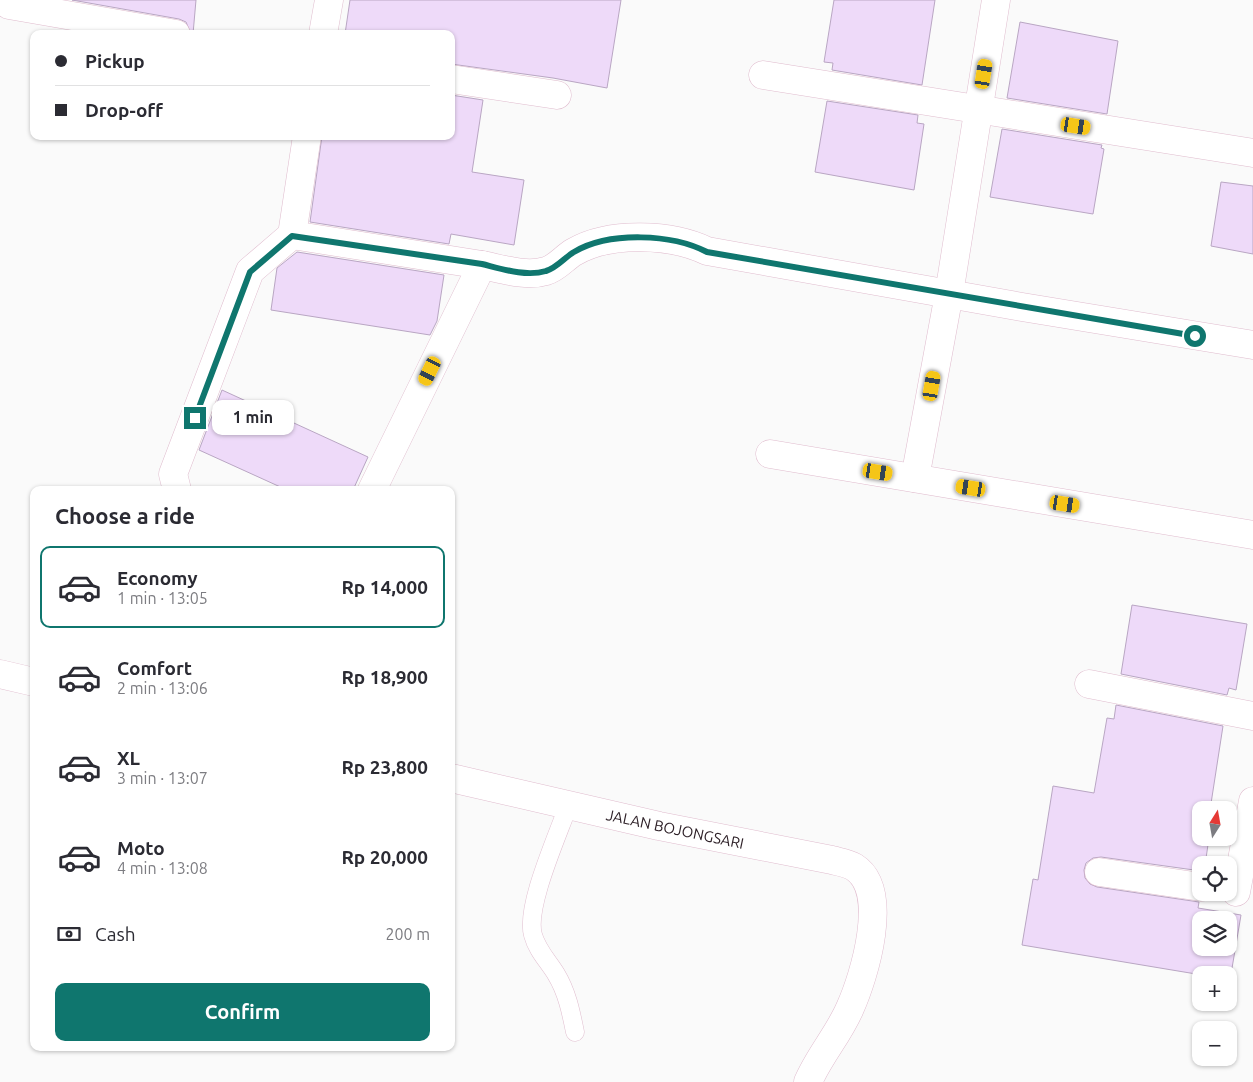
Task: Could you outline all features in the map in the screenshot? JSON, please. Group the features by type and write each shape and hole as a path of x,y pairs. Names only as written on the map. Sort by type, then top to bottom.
{"street":[{"path":"324,30 329,0"},
{"path":"914,478 949,294 996,0"},
{"path":"9,5 153,30"},
{"path":"763,75 1253,153"},
{"path":"455,79 557,95"},
{"path":"176,486 172,474 250,272 292,236 306,140"},
{"path":"292,236 482,264 510,271 536,273 548,271 574,252 593,244 635,238 661,238 692,244 707,252 1253,345"},
{"path":"374,486 482,264"},
{"path":"770,454 1253,535"},
{"path":"0,674 30,681"},
{"path":"1089,684 1253,716"},
{"name":"JALAN BOJONGSARI","path":"455,779 568,806 853,866 865,879 871,893 873,908 870,949 850,1010 808,1082"},
{"path":"1239,893 1253,801"},
{"path":"1099,872 1192,886"}],"lane":[{"path":"568,806 534,899 532,934 542,954 556,974 568,999 575,1032"}],"building":[{"path":"72,0 196,0 193,30 189,30 186,22 179,19"},
{"path":"350,0 621,0 607,88 553,78 455,65 455,30 346,30"},
{"path":"834,0 935,0 922,85 832,70 833,63 824,62"},
{"path":"1020,22 1118,41 1107,114 1007,98"},
{"path":"455,96 483,100 472,172 524,180 514,245 451,234 449,244 310,222 321,140 455,140"},
{"path":"827,101 918,115 917,123 924,124 914,190 815,172"},
{"path":"1002,129 1102,145 1101,148 1104,149 1093,214 990,197"},
{"path":"1221,182 1253,186 1253,254 1211,246"},
{"path":"297,252 444,275 437,321 430,335 271,310 277,268"},
{"path":"222,390 368,457 355,486 278,486 199,450"},
{"path":"1132,605 1247,624 1236,690 1229,688 1227,695 1121,674"},
{"path":"1116,705 1223,726 1211,801 1192,801 1192,846 1208,846 1206,856 1192,856 1192,870 1101,857 1093,858 1086,863 1084,870 1085,878 1090,884 1097,887 1199,902 1198,908 1216,911 1192,911 1192,956 1234,956 1232,966 1192,966 1192,973 1022,945 1033,879 1038,880 1053,786 1094,793 1107,718 1114,719"},
{"path":"1237,914 1241,915 1237,939"}],"route":[{"path":"195,418 250,272 292,236 482,264 510,271 536,273 548,271 574,252 593,244 612,240 661,238 692,244 707,252 1195,336"}]}
